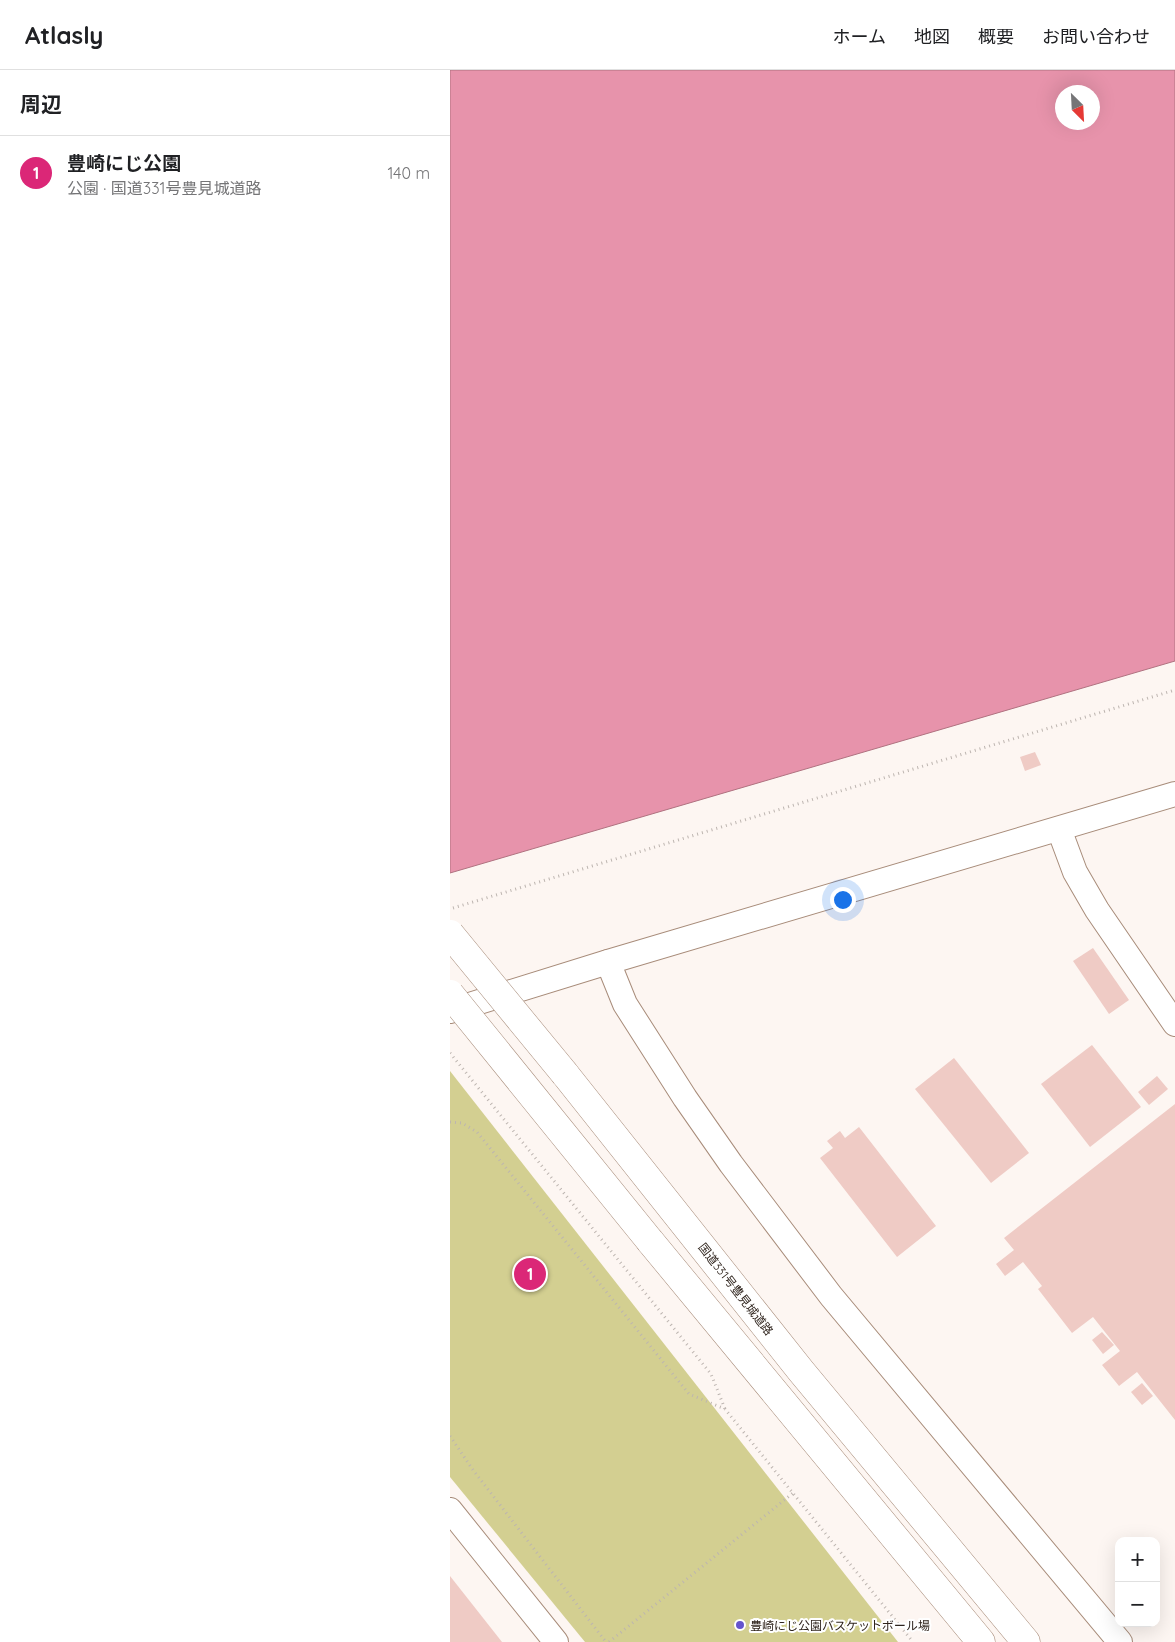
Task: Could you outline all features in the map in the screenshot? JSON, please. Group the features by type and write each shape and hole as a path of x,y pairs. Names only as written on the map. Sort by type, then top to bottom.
{"highway":[{"name":"国道331号豊見城道路","path":"450,934 801,1371 1026,1642"},
{"path":"450,994 650,1241 981,1642"}],"street":[{"path":"450,1011 608,962 1175,794"},
{"path":"1059,829 1075,872 1097,910 1175,1024"},
{"path":"608,962 614,980 630,1011 685,1098 731,1164 832,1296 1120,1642"},
{"path":"450,1510 556,1642"}],"path":[{"path":"450,909 1175,690"},
{"path":"450,1053 711,1374 725,1409 913,1642"},
{"path":"450,1122 462,1123 477,1132 689,1394 725,1409"},
{"path":"450,1436 473,1470 607,1642 793,1493"}],"shaded area":[{"path":"450,70 1175,70 1175,661 450,873"},
{"path":"450,1071 898,1642 585,1642 450,1477"}],"building":[{"path":"1035,752 1041,765 1025,771 1020,757"},
{"path":"1093,948 1129,1000 1109,1014 1073,961"},
{"path":"1092,1045 1141,1107 1090,1147 1041,1084"},
{"path":"954,1058 1029,1153 991,1183 915,1089"},
{"path":"1157,1076 1168,1089 1149,1105 1138,1092"},
{"path":"1175,1104 1175,1420 1137,1372 1119,1386 1102,1365 1120,1351 1093,1317 1072,1333 1038,1289 1042,1286 1023,1262 1005,1276 996,1264 1014,1250 1004,1238"},
{"path":"859,1127 936,1226 897,1257 820,1158 833,1148 827,1141 840,1131 845,1138"},
{"path":"1102,1332 1114,1345 1103,1354 1092,1340"},
{"path":"1142,1383 1153,1396 1142,1405 1131,1392"},
{"path":"450,1576 502,1642 450,1642"}],"place":[{"name":"豊崎にじ公園","path":"530,1274"},
{"name":"豊崎にじ公園バスケットボール場","path":"740,1625"}]}
